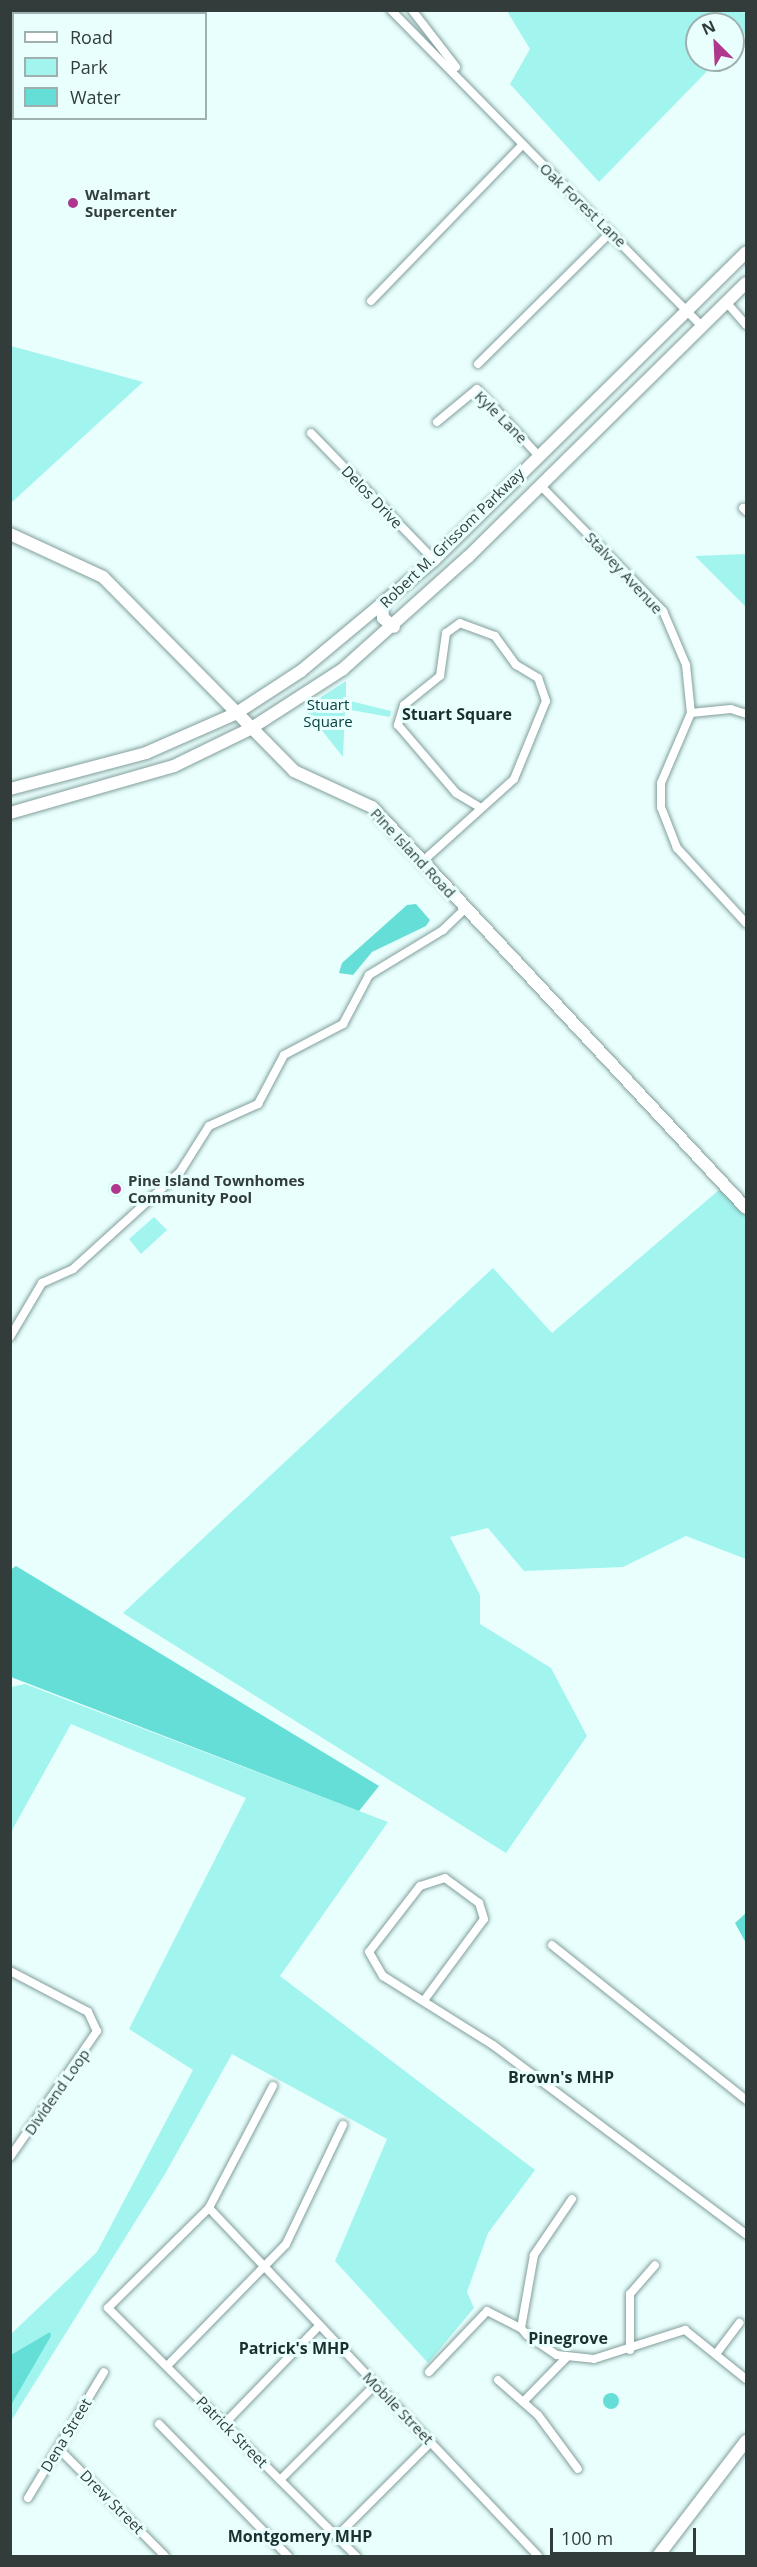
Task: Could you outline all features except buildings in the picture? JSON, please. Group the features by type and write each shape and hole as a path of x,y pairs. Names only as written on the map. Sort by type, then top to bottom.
{"main road":[{"name":"Robert M. Grissom Parkway","path":"10,789 146,753 235,714 382,606 434,560 538,455 747,252"},
{"name":"Robert M. Grissom Parkway","path":"10,813 130,782 250,729 394,627 747,283"},
{"name":"Pine Island Road","path":"10,534 76,562 120,591 235,714 294,771 365,802 423,861 465,909 747,1208"},
{"path":"382,606 383,618 394,627"},
{"path":"658,2556 746,2441"}],"street":[{"name":"Oak Forest Lane","path":"390,10 466,83 522,145 611,232 702,327"},
{"name":"Oak Forest Lane","path":"412,10 466,83"},
{"path":"371,301 522,145"},
{"path":"478,364 611,232"},
{"path":"727,303 747,325"},
{"name":"Kyle Lane","path":"437,422 477,389 538,455"},
{"name":"Delos Drive","path":"310,433 434,560"},
{"name":"Stalvey Avenue","path":"541,486 663,611 686,665 692,713"},
{"path":"423,861 479,807 514,778 525,761 546,690 509,658 495,636 460,623 446,633 440,676 404,705 398,725 456,793 479,807"},
{"path":"747,714 731,709 692,713 661,783 661,807 677,848 747,923"},
{"path":"10,1337 36,1289 73,1269 180,1172 209,1126 258,1104 285,1055 343,1024 369,975 443,930 465,909"},
{"path":"425,1999 484,1919 479,1903 445,1878 420,1886 369,1952 383,1976 425,1999 747,2234"},
{"path":"552,1945 747,2100"},
{"name":"Dividend Loop","path":"10,1971 88,2012 96,2024 95,2040 10,2157"},
{"path":"209,2208 273,2086"},
{"path":"167,2366 286,2244 344,2125"},
{"path":"521,2328 534,2255 572,2199"},
{"name":"Mobile Street","path":"209,2208 538,2556"},
{"name":"Patrick Street","path":"209,2208 108,2307 356,2556"},
{"path":"630,2350 630,2294 655,2265"},
{"path":"429,2372 487,2311 521,2328 544,2348 566,2358 594,2359 630,2350 685,2330 747,2379"},
{"path":"716,2354 739,2323"},
{"path":"225,2423 319,2326"},
{"path":"523,2402 566,2358"},
{"name":"Dena Street","path":"28,2498 105,2372"},
{"path":"498,2380 523,2402 578,2469"},
{"path":"280,2480 375,2385"},
{"path":"159,2424 288,2556"},
{"path":"337,2536 431,2442"},
{"name":"Drew Street","path":"58,2448 165,2556"}],"green space":[{"path":"507,11 741,12 685,12 685,72 706,72 599,182 510,84 530,49"},
{"path":"10,346 143,382 11,503"},
{"path":"746,554 746,607 695,556"},
{"name":"Stuart Square","path":"346,681 346,700 391,711 390,717 345,709 343,757 304,708"},
{"path":"726,1184 746,1207 746,1559 686,1536 623,1567 524,1571 488,1528 450,1537 480,1595 480,1624 551,1668 587,1736 506,1853 123,1613 493,1268 552,1333"},
{"path":"154,1217 167,1230 141,1254 129,1239"},
{"path":"25,1684 388,1822 280,1976 535,2170 488,2233 467,2292 474,2308 428,2363 335,2261 387,2139 232,2054 165,2174 11,2421 11,2334 97,2252 193,2070 129,2029 246,1798 71,1724 11,1832 11,1687"}],"water":[{"path":"416,904 430,920 426,926 372,952 353,975 339,973 342,963 407,905"},
{"name":"Pine Island Townhomes Community Pool","path":"113,1181 119,1181 124,1189 122,1195 113,1197 108,1192 108,1186"},
{"path":"16,1566 379,1786 359,1811 11,1677 10,1570"},
{"path":"746,1913 746,1943 735,1923"},
{"path":"50,2332 51,2336 11,2405 11,2355"},
{"path":"608,2393 614,2393 619,2401 617,2407 608,2409 603,2404 603,2398"}],"place":[{"name":"Walmart Supercenter","path":"73,203"},
{"name":"Pine Island Townhomes Community Pool","path":"116,1189"}],"district":[{"name":"Stuart Square","path":"457,714"},
{"name":"Brown's MHP","path":"561,2077"},
{"name":"Pinegrove","path":"568,2338"},
{"name":"Patrick's MHP","path":"294,2348"},
{"name":"Montgomery MHP","path":"300,2536"}]}
